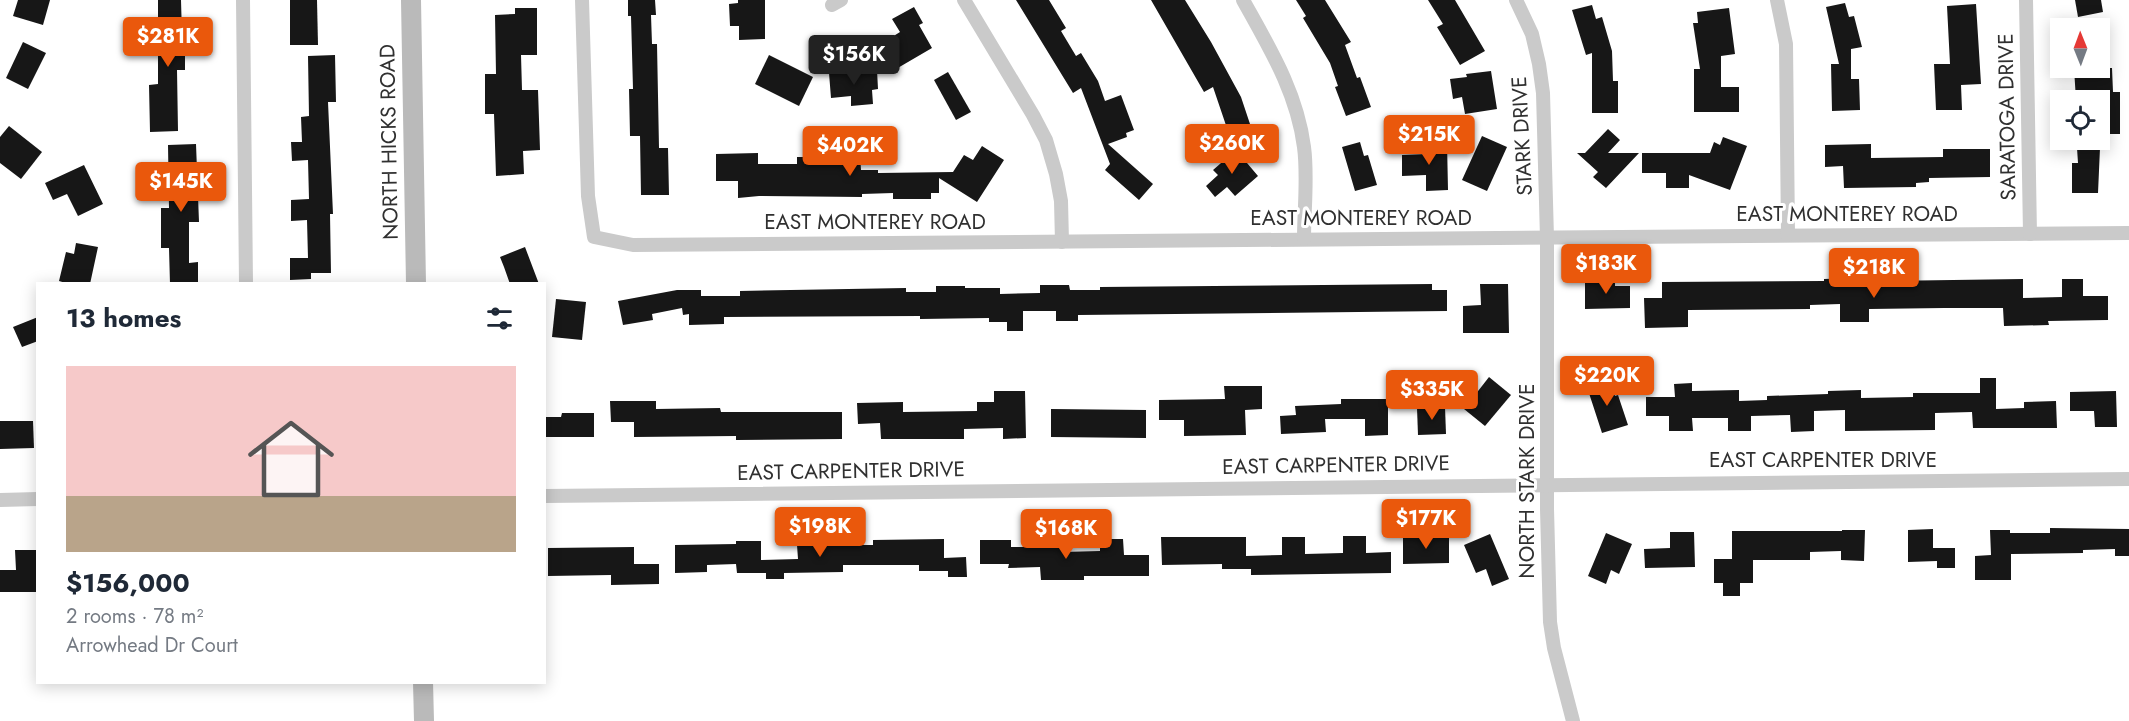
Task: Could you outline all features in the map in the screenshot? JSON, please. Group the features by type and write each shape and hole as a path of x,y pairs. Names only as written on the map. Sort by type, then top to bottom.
{"main road":[{"name":"NORTH HICKS ROAD","path":"411,0 416,282"},
{"path":"423,684 424,721"}],"street":[{"path":"243,0 246,282"},
{"name":"EAST MONTEREY ROAD","path":"582,0 588,196 594,237 633,245 2129,233"},
{"path":"964,0 1046,140 1056,174 1062,242"},
{"path":"1243,0 1279,65 1296,108 1305,149 1304,239"},
{"name":"STARK DRIVE","path":"1516,0 1532,34 1543,93 1547,237"},
{"path":"1777,0 1786,44 1788,235"},
{"name":"SARATOGA DRIVE","path":"2026,0 2030,234"},
{"name":"NORTH STARK DRIVE","path":"1547,237 1551,634 1573,721"},
{"name":"EAST CARPENTER DRIVE","path":"546,496 2129,479"},
{"path":"0,500 36,500"}],"building":[{"path":"18,0 50,0 43,25 13,16"},
{"path":"158,0 181,0 182,35 185,35 185,70 177,70 178,131 150,132 149,85 158,84"},
{"path":"290,0 317,0 318,45 290,45"},
{"path":"628,0 655,0 656,15 651,15 652,44 657,44 659,148 668,148 669,195 641,195 640,136 630,136 629,89 633,89 631,16 628,16"},
{"path":"738,0 765,0 765,39 739,40 739,26 730,26 729,4 738,3"},
{"path":"1016,0 1049,0 1066,28 1061,31 1076,56 1081,53 1098,81 1105,101 1121,95 1134,130 1126,133 1127,137 1108,144 1153,184 1139,200 1105,170 1110,164 1081,88 1073,93"},
{"path":"1151,0 1185,0 1241,97 1254,136 1232,143 1213,87 1204,92"},
{"path":"1296,0 1325,0 1351,42 1345,45 1371,107 1346,116 1335,87 1338,86 1330,63 1303,18 1306,16"},
{"path":"1428,0 1455,0 1485,51 1460,65 1437,27 1443,24"},
{"path":"2075,0 2101,0 2103,12 2078,17"},
{"path":"1845,3 1849,17 1854,16 1862,47 1851,49 1851,79 1859,79 1860,110 1832,111 1831,64 1839,64 1826,7"},
{"path":"1976,4 1981,84 1961,85 1962,110 1936,110 1934,64 1950,64 1947,6"},
{"path":"1592,5 1596,19 1602,17 1612,51 1613,81 1618,81 1618,113 1592,113 1592,53 1586,55 1572,10"},
{"path":"914,7 923,23 919,25 932,48 896,69 881,44 900,32 892,19"},
{"path":"515,8 537,8 537,55 521,55 522,90 538,90 540,150 523,151 524,174 496,176 494,114 485,114 485,74 496,74 495,15 515,14"},
{"path":"1729,8 1735,54 1721,56 1721,87 1739,87 1739,112 1694,112 1694,69 1700,69 1693,23 1698,23 1697,12"},
{"path":"23,42 46,53 28,89 6,78"},
{"path":"335,55 336,102 328,102 333,214 330,214 331,273 311,273 311,279 290,280 290,258 308,258 307,220 291,221 291,200 309,199 308,160 292,161 291,142 302,142 301,117 309,116 308,56"},
{"path":"769,55 813,77 799,106 755,84"},
{"path":"2110,68 2112,68 2113,92 2120,92 2120,134 2110,134 2110,90 2075,90 2075,78 2110,78"},
{"path":"877,70 878,89 872,90 873,104 851,106 851,96 831,98 829,73"},
{"path":"1491,71 1497,109 1465,114 1462,97 1453,99 1450,79 1467,77 1466,74"},
{"path":"948,72 971,112 956,120 934,80"},
{"path":"9,126 42,152 21,179 0,163 0,137"},
{"path":"1608,129 1620,140 1608,153 1639,153 1606,188 1593,177 1598,172 1577,153 1585,153"},
{"path":"1482,136 1507,147 1487,191 1462,180"},
{"path":"1723,137 1747,146 1730,190 1689,175 1689,188 1666,188 1666,173 1642,173 1642,153 1710,153 1714,142 1720,145"},
{"path":"1360,142 1364,156 1368,155 1377,185 1355,191 1342,147"},
{"path":"1428,142 1447,142 1448,190 1426,191 1426,175 1402,176 1402,155 1428,154"},
{"path":"196,144 199,222 189,222 189,263 198,262 198,282 170,282 169,248 161,248 161,208 169,208 168,145"},
{"path":"1871,144 1871,158 1943,157 1943,149 1990,149 1990,177 1929,178 1929,182 1916,183 1916,187 1844,188 1843,166 1825,167 1825,145"},
{"path":"982,146 1004,160 977,202 939,178 939,193 931,193 931,199 893,199 893,193 862,194 862,197 759,196 738,198 738,181 716,181 716,154 758,153 758,164 797,164 797,157 838,157 838,155 860,154 861,170 878,170 878,173 953,172 964,155 973,160"},
{"path":"1236,150 1258,176 1235,196 1227,187 1215,197 1206,186 1218,175 1213,170"},
{"path":"2077,150 2100,150 2098,193 2072,193 2072,163 2078,163"},
{"path":"84,165 103,204 78,216 67,194 53,200 45,183"},
{"path":"76,243 98,247 90,282 59,281 66,252 74,254"},
{"path":"525,247 538,282 509,282 500,257"},
{"path":"1854,278 1854,285 1883,284 1883,281 2023,279 2023,298 2062,297 2062,279 2083,279 2083,296 2108,296 2108,320 2048,321 2049,325 2004,326 2003,308 1944,308 1869,309 1869,322 1840,322 1840,304 1810,305 1810,309 1688,310 1688,327 1645,328 1644,298 1662,298 1662,282 1824,281 1824,279"},
{"path":"1585,280 1615,280 1615,286 1630,286 1630,308 1585,309"},
{"path":"1432,284 1432,290 1447,290 1447,311 1078,315 1078,321 1056,321 1056,311 1023,311 1023,331 1007,331 1007,322 989,322 989,318 920,319 920,316 724,317 724,324 689,325 689,314 683,315 682,308 652,314 653,320 623,325 618,301 677,290 701,290 701,296 740,296 740,291 906,288 906,292 936,292 936,286 965,286 965,288 1000,288 1000,294 1040,293 1040,285 1069,285 1070,290 1100,290 1100,287"},
{"path":"1480,284 1508,284 1509,333 1463,333 1463,306 1481,305"},
{"path":"556,299 586,302 582,340 552,337"},
{"path":"36,318 36,342 22,347 13,327"},
{"path":"1489,377 1511,395 1485,426 1464,409"},
{"path":"1980,378 1996,378 1996,409 2024,408 2024,402 2056,401 2057,428 1973,428 1972,412 1935,413 1935,430 1845,431 1845,410 1814,411 1814,431 1791,432 1790,415 1751,416 1751,431 1728,431 1728,418 1692,418 1693,431 1669,431 1669,416 1646,416 1646,397 1675,397 1674,384 1692,383 1692,391 1739,390 1739,401 1767,400 1767,396 1828,394 1828,391 1861,390 1861,398 1913,397 1913,393 1980,393"},
{"path":"1610,379 1628,425 1602,433 1587,387"},
{"path":"1224,386 1262,386 1262,409 1245,410 1246,435 1184,436 1184,420 1159,420 1159,400 1225,399"},
{"path":"994,391 1025,391 1026,438 1003,439 1003,428 964,429 964,439 881,439 880,423 858,424 857,403 903,402 903,412 977,411 977,402 994,402"},
{"path":"2116,391 2117,427 2095,427 2094,411 2070,411 2070,392"},
{"path":"1341,399 1388,399 1388,435 1365,436 1365,419 1325,419 1326,432 1281,434 1280,416 1296,415 1295,406 1341,404"},
{"path":"610,401 656,401 656,409 720,408 721,412 842,412 842,439 736,440 736,436 634,437 634,422 611,422"},
{"path":"1445,407 1446,434 1418,435 1417,408"},
{"path":"1051,409 1146,410 1146,438 1051,437"},
{"path":"562,413 594,413 594,437 546,437 546,417 561,417"},
{"path":"0,421 33,421 34,448 0,449"},
{"path":"2050,528 2129,529 2129,556 2115,556 2115,549 2083,550 2083,553 2011,554 2011,580 1975,580 1975,556 1991,555 1990,530 2010,530 2010,533 2050,533"},
{"path":"1933,529 1933,548 1955,548 1955,568 1937,568 1937,561 1908,562 1908,530"},
{"path":"1865,530 1864,561 1841,560 1841,551 1810,552 1810,560 1753,560 1753,583 1740,583 1740,596 1723,596 1723,583 1714,583 1714,559 1732,559 1732,531"},
{"path":"1670,532 1694,532 1695,567 1645,568 1644,549 1670,548"},
{"path":"1606,533 1632,544 1619,574 1611,570 1606,584 1588,576"},
{"path":"1490,534 1509,579 1492,586 1486,569 1476,573 1464,545"},
{"path":"1343,536 1366,536 1366,553 1391,552 1391,573 1251,575 1251,569 1222,569 1222,564 1162,565 1161,537 1246,537 1246,556 1282,555 1282,537 1305,537 1305,554 1343,553"},
{"path":"1403,536 1449,536 1449,563 1403,564"},
{"path":"944,539 944,558 966,557 967,577 948,577 948,571 919,571 919,565 843,565 843,572 784,573 784,579 766,579 766,573 737,573 736,564 707,565 707,572 675,573 675,545 736,544 736,541 761,541 761,560 798,559 797,545 873,545 873,540"},
{"path":"1040,539 1061,539 1062,552 1100,551 1100,539 1123,539 1124,555 1149,555 1149,576 1084,576 1084,580 1041,580 1040,567 1008,568 1009,564 980,564 980,540 1011,540 1011,547 1040,547"},
{"path":"634,547 634,564 659,564 659,584 611,585 611,575 548,576 548,548"},
{"path":"15,550 36,550 36,592 0,592 0,570 16,570"}]}
